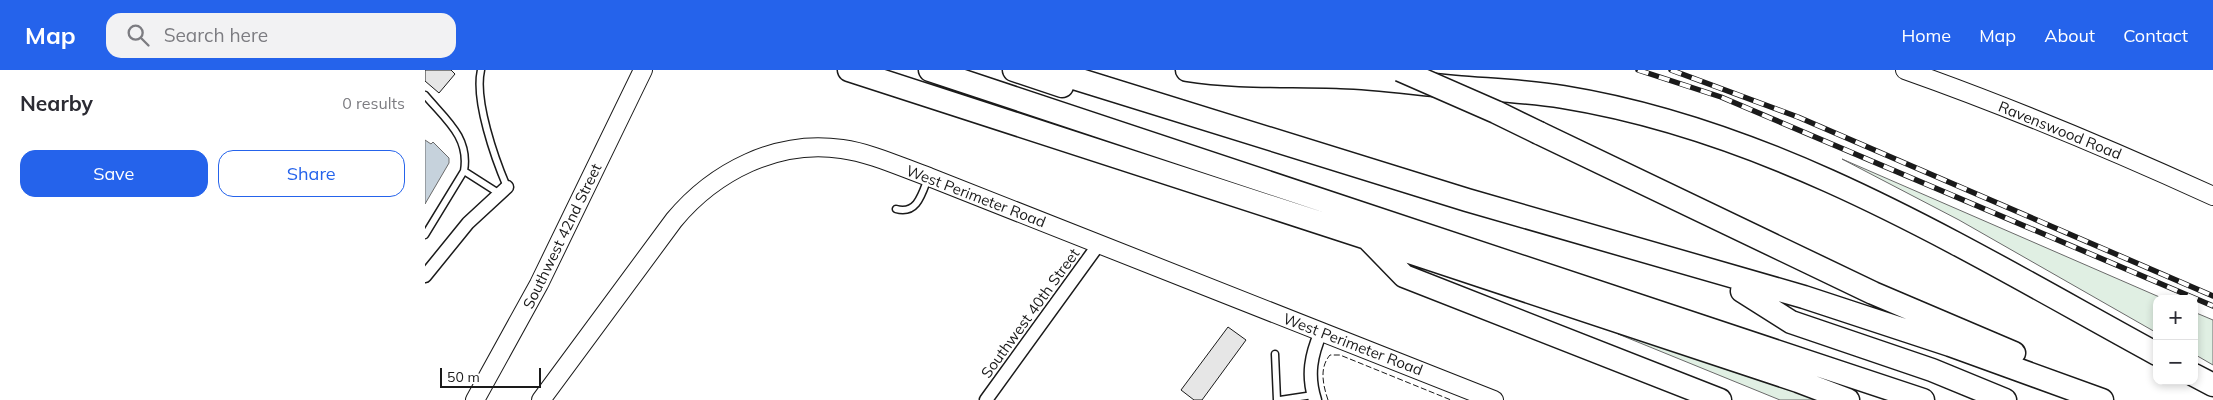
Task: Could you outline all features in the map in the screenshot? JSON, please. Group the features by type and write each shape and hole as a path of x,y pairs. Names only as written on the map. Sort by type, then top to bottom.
{"highway":[{"path":"849,70 1367,238 1799,381 1847,400"},
{"path":"930,70 1841,371 1923,400"},
{"path":"1014,70 1189,127 1840,321 2022,383 2061,400"},
{"path":"1048,70 1467,200 1857,314 2036,374 2101,400"},
{"path":"1187,70 1209,74 1346,77 1560,97 1612,107 1727,139 1884,206 2153,352"},
{"path":"1312,70 1346,77"},
{"path":"1400,70 1496,112 1873,293 1976,336 2071,379 2109,400"},
{"path":"1367,238 1404,276 1720,400"},
{"path":"1742,291 1791,322 1932,370 2005,400"},
{"path":"1841,371 1904,400"},
{"path":"2198,377 2213,385"}],"street":[{"name":"Southwest 42nd Street","path":"475,400 539,284 643,70"},
{"name":"Ravenswood Road","path":"1905,70 2005,107 2106,148 2213,196"},
{"name":"West Perimeter Road","path":"541,400 674,220 704,190 743,164 784,151 828,147 855,152 929,177 1494,400"},
{"path":"425,276 468,223 504,190"},
{"name":"Southwest 40th Street","path":"986,400 1099,244"},
{"path":"1314,397 1310,365 1321,332"}],"lane":[{"path":"481,70 478,79 483,109 504,190"},
{"path":"425,95 460,136 466,159 464,171 425,235"},
{"path":"464,171 504,190"},
{"path":"896,209 905,211 913,208 919,202 929,177"},
{"path":"1275,354 1279,400 1314,397"}],"green space":[{"path":"1842,159 2155,295 2153,295 2153,331 1959,220"},
{"path":"2198,314 2213,320 2213,365 2198,356"},
{"path":"1618,334 1732,363 1828,400 1780,400"}],"shaded area":[{"path":"425,140 431,144 433,142 449,158 449,163 425,204"}],"building":[{"path":"425,70 451,70 455,74 439,93 425,81"},
{"path":"1228,327 1246,340 1202,400 1194,400 1181,390"}],"railway":[{"path":"1638,70 1721,97 2213,306"},
{"path":"1671,70 1798,117 2213,296"}],"fence":[{"path":"1328,400 1323,371 1330,355 1340,355 1451,400"}]}
